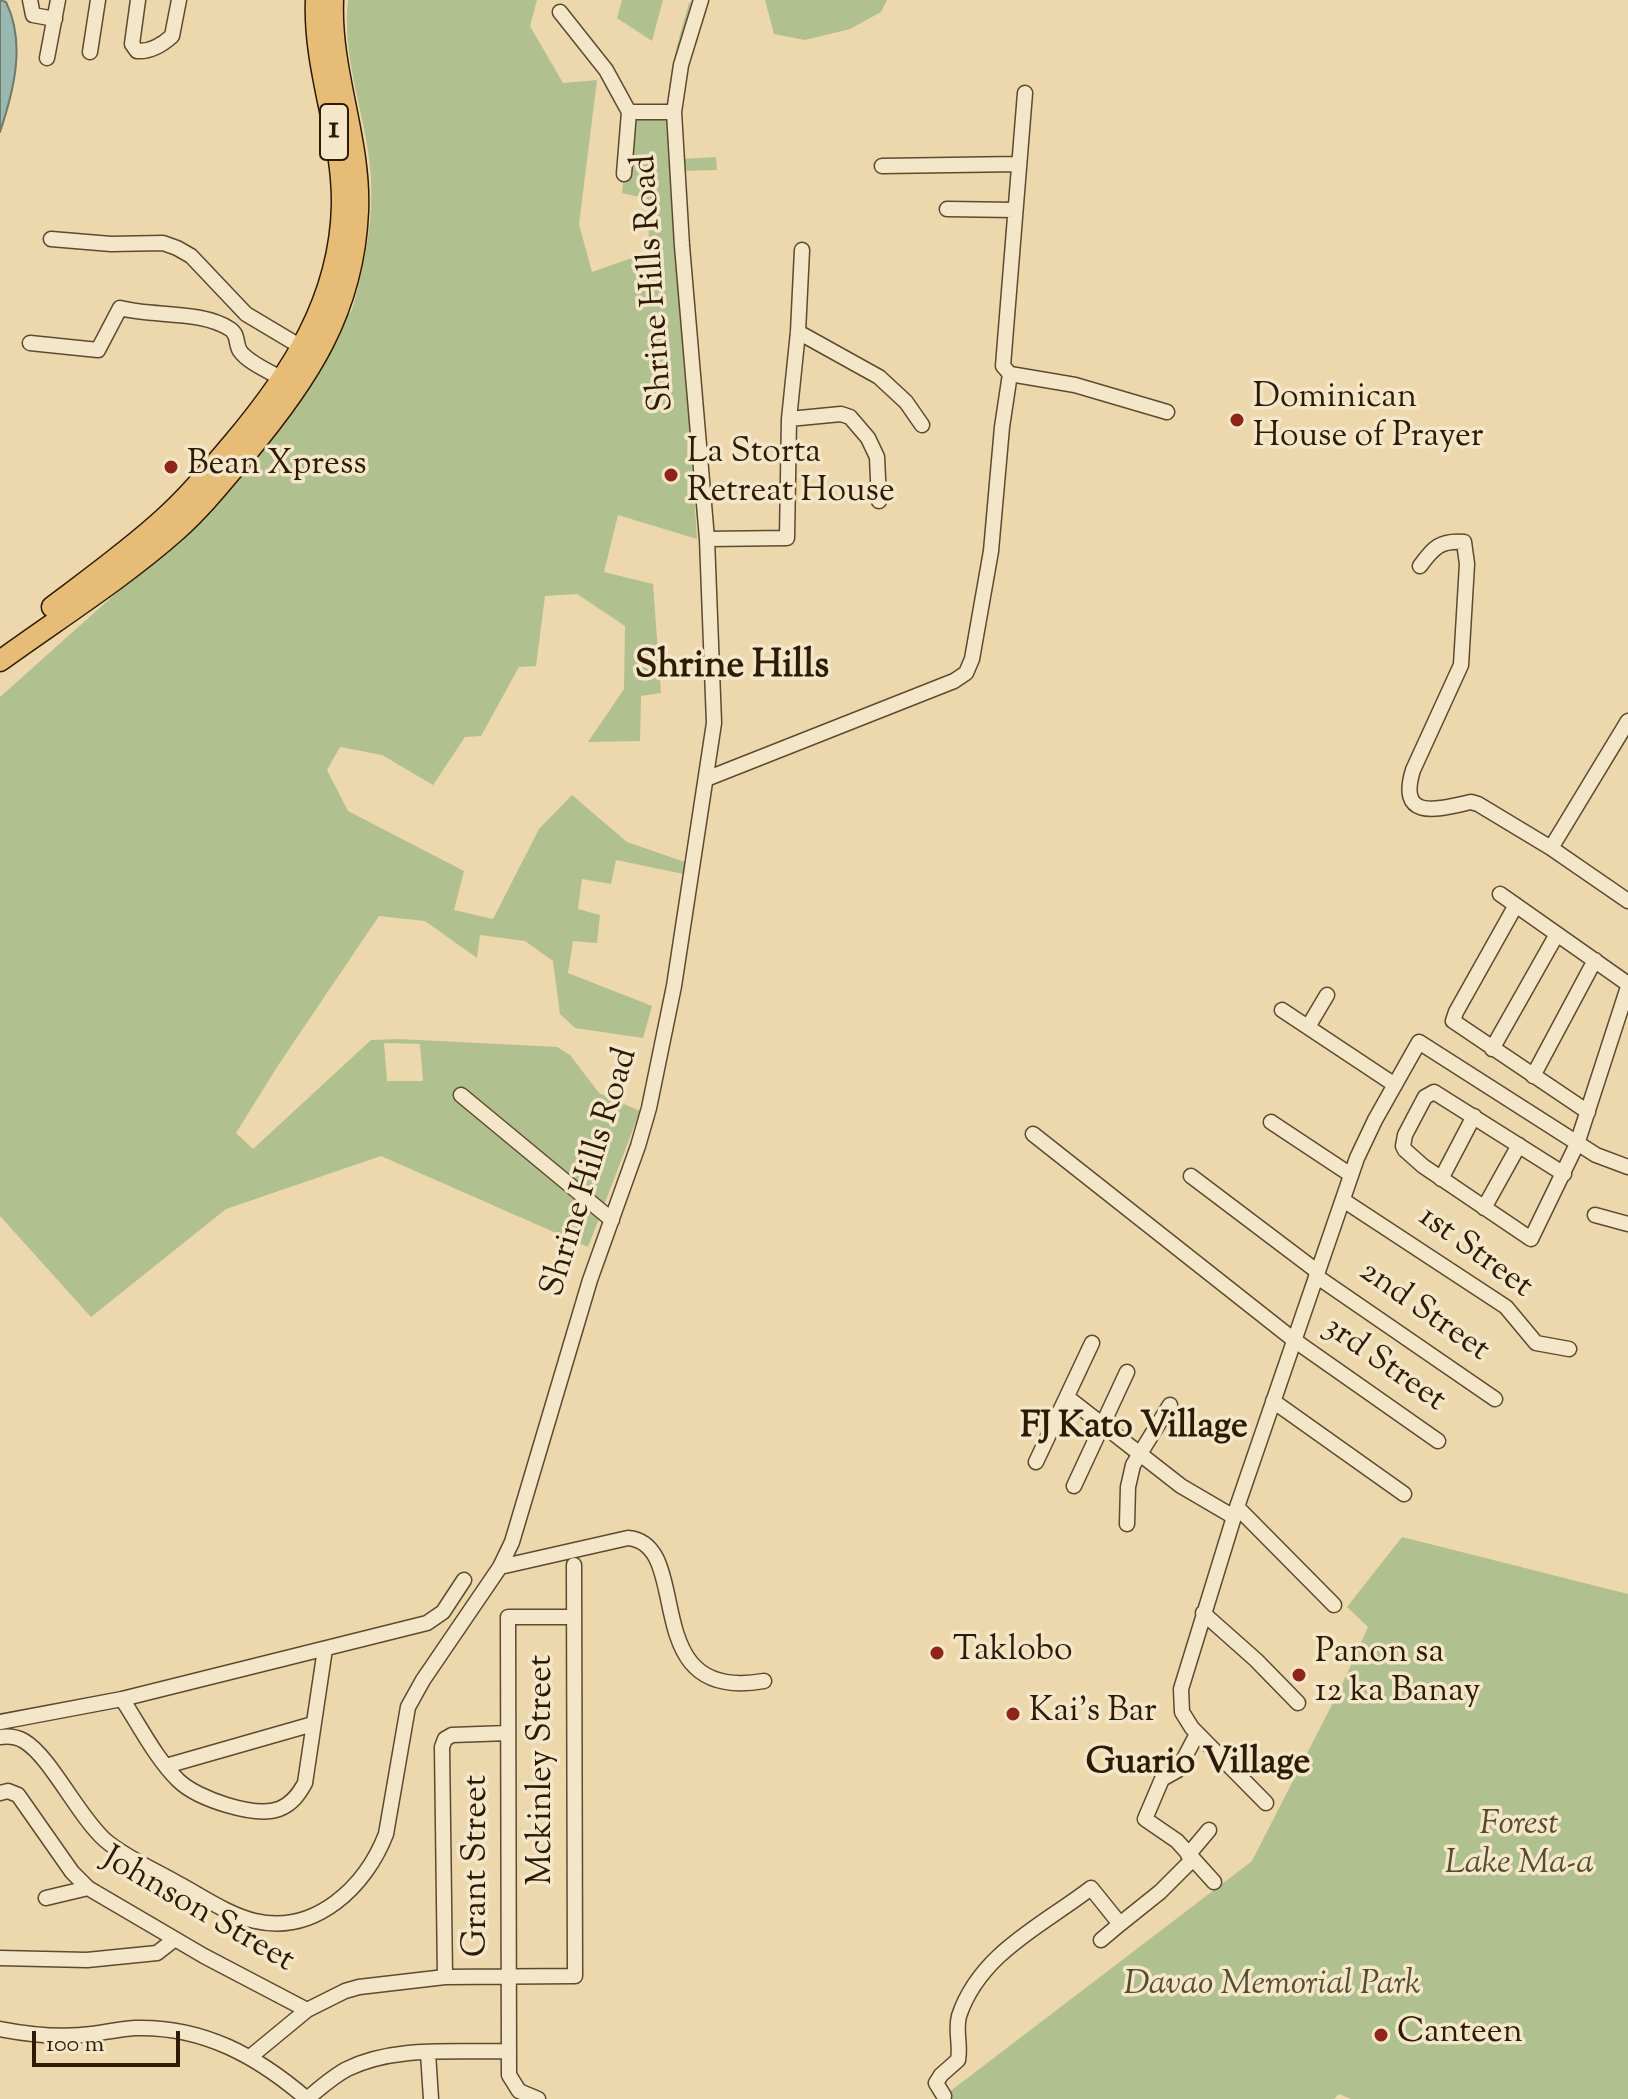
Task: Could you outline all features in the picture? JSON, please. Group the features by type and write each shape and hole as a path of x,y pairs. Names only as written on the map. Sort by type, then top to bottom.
{"highway":[{"name":"1","path":"310,353 338,247 342,205 336,141 316,44 316,0"},
{"name":"1","path":"1,655 177,531 226,477 310,353 332,327 354,251 358,207 352,141 333,45 333,0"}],"street":[{"path":"30,0 33,15 55,19"},
{"path":"47,58 58,0"},
{"path":"90,52 98,0"},
{"path":"138,0 132,44 137,51 156,47 172,36 179,0"},
{"name":"Shrine Hills Road","path":"0,1737 24,1741 33,1749 97,1832 123,1852 240,1916 267,1923 302,1919 336,1904 373,1860 386,1834 408,1707 500,1567 512,1542 590,1280 638,1146 661,1051 714,723 707,539 674,112 681,65 701,0"},
{"path":"560,12 606,70 629,112 624,174"},
{"path":"1025,93 1003,366 1010,374 1075,385 1167,412"},
{"path":"629,112 674,112"},
{"path":"882,166 1019,164"},
{"path":"947,209 1015,210"},
{"path":"51,239 111,244 163,243 177,248 191,256 246,314 310,353"},
{"path":"707,539 787,538 789,419 802,250"},
{"path":"30,343 98,350 120,308 144,314 179,315 229,328 237,336 240,351 246,357 291,384"},
{"path":"798,332 879,377 906,402 922,425"},
{"path":"706,779 954,681 966,673 972,659 991,551 1010,374"},
{"path":"789,419 841,414 850,417 868,438 877,457 879,501"},
{"path":"1420,566 1433,546 1450,541 1464,542 1467,564 1461,665 1413,770 1408,784 1412,800 1428,811 1471,802 1478,804 1551,848 1628,901"},
{"path":"1551,848 1628,721"},
{"path":"1500,894 1628,985 1577,1144 1564,1174 1531,1239 1441,1179 1409,1155 1403,1146 1405,1135 1425,1097 1431,1092 1439,1093 1564,1174"},
{"path":"1516,905 1453,1021 1588,1112"},
{"path":"1492,1049 1557,934"},
{"path":"1533,1076 1595,960"},
{"path":"1308,1027 1327,995"},
{"path":"1282,1010 1395,1085"},
{"path":"1266,1803 1197,1734 1182,1712 1180,1697 1235,1512 1351,1175 1365,1141 1419,1042 1577,1144 1603,1159 1628,1167"},
{"path":"461,1095 612,1220"},
{"path":"1441,1179 1474,1116"},
{"path":"1271,1122 1351,1175"},
{"name":"3rd Street","path":"1033,1134 1294,1340 1438,1441"},
{"path":"1484,1208 1519,1145"},
{"name":"2nd Street","path":"1191,1176 1317,1274 1495,1399"},
{"name":"1st Street","path":"1343,1200 1506,1307 1536,1343 1569,1349"},
{"path":"1595,1215 1628,1224"},
{"path":"1036,1462 1092,1343"},
{"path":"1074,1486 1127,1372"},
{"path":"1067,1397 1181,1486 1235,1512 1334,1605"},
{"path":"1273,1401 1404,1494"},
{"path":"1127,1524 1129,1475 1170,1405"},
{"path":"500,1567 637,1538 656,1557 679,1643 692,1665 718,1680 745,1683 764,1681"},
{"name":"Mckinley Street","path":"510,1977 575,1976 574,1565"},
{"path":"0,1722 122,1699 435,1619 464,1580"},
{"path":"1203,1613 1298,1703"},
{"name":"Grant Street","path":"538,2099 519,2091 511,2082 509,2051 508,1617 574,1617"},
{"path":"122,1699 179,1781 200,1795 251,1810 263,1812 280,1809 294,1800 305,1783 325,1649"},
{"path":"166,1766 313,1724"},
{"path":"445,1977 442,1747 445,1739 452,1735 508,1733"},
{"path":"1197,1734 1178,1770 1162,1779 1145,1819 1169,1834 1214,1882"},
{"name":"Johnson Street","path":"0,1793 14,1792 25,1803 72,1872 88,1888 307,2010"},
{"path":"1101,1940 1160,1892 1190,1858 1209,1830"},
{"path":"46,1898 88,1888"},
{"path":"944,2096 936,2083 958,2060 957,2026 962,2010 1004,1949 1091,1888 1120,1924"},
{"path":"0,1958 87,1960 157,1953 169,1947 175,1939"},
{"path":"250,2057 307,2010 345,1991 445,1977 510,1977"},
{"path":"0,2029 59,2036 135,2028 198,2034 250,2057 307,2099 343,2071 369,2060 402,2054 509,2051"},
{"path":"428,2053 431,2099"}],"green space":[{"path":"348,0 537,0 530,26 563,83 597,80 579,224 592,272 649,252 648,199 622,193 629,112 667,112 678,43 689,3 693,0 677,59 669,120 697,539 618,515 604,572 653,584 661,693 641,696 640,741 588,742 624,689 625,626 577,594 545,596 536,666 519,667 481,736 465,737 433,785 382,755 340,747 327,770 348,811 464,871 454,910 493,919 539,829 572,795 627,842 685,862 684,874 616,860 611,884 582,879 578,909 600,915 597,943 573,941 568,973 652,1006 643,1038 575,1028 560,1014 553,961 525,941 480,935 477,958 425,921 379,916 236,1133 253,1149 371,1040 557,1047 570,1055 599,1093 640,1111 588,1247 381,1156 226,1209 91,1317 0,1216 0,697 189,528 352,310 365,254 371,177 350,60","holes":["384,1043 420,1044 423,1081 387,1081"]},
{"path":"622,0 663,0 652,41 617,18"},
{"path":"765,0 887,0 881,12 850,29 805,40 774,34"},
{"path":"716,157 717,170 682,171 681,159"},
{"path":"1402,1537 1628,1594 1628,2099 1351,2099 1339,2094 1334,2099 940,2099 1252,1861 1340,1689 1368,1627 1347,1607"}],"water":[{"path":"0,0 6,2 12,18 17,50 10,100 0,132"}],"place":[{"name":"Dominican House of Prayer","path":"1237,420"},
{"name":"Bean Xpress","path":"171,467"},
{"name":"La Storta Retreat House","path":"671,475"},
{"name":"Taklobo","path":"937,1653"},
{"name":"Panon sa 12 ka Banay","path":"1299,1675"},
{"name":"Kai's Bar","path":"1013,1714"},
{"name":"Canteen","path":"1381,2035"}],"district":[{"name":"Shrine Hills","path":"732,670"},
{"name":"FJ Kato Village","path":"1134,1430"},
{"name":"Guario Village","path":"1198,1766"}],"park label":[{"name":"Forest Lake Ma-a","path":"1519,1846"},
{"name":"Davao Memorial Park","path":"1272,1987"}]}
